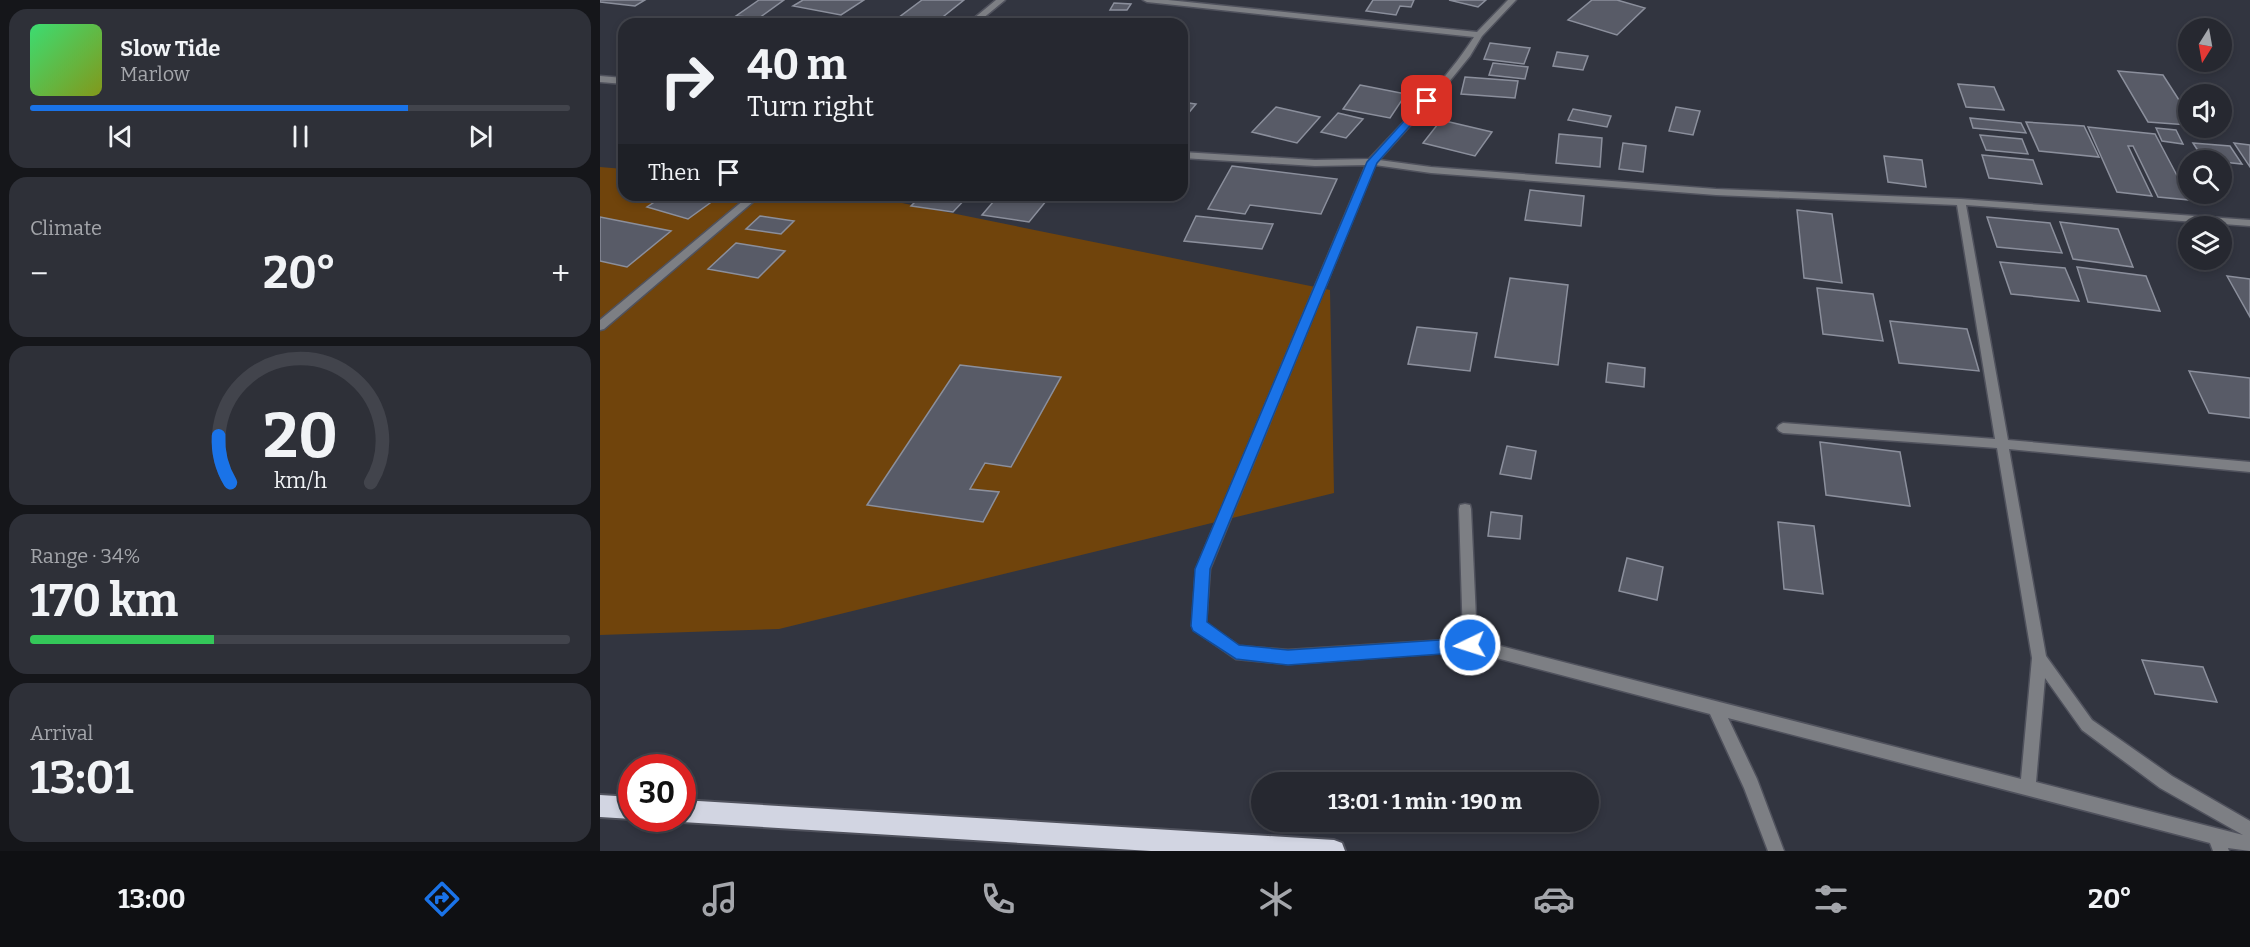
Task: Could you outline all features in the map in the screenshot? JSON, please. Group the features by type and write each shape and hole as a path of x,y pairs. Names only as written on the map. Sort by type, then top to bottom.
{"highway":[{"path":"600,806 618,807"},
{"path":"696,812 1334,851"}],"street":[{"path":"978,18 1001,0"},
{"path":"1147,0 1479,35"},
{"path":"1512,0 1479,35 1441,86 1372,162 1203,569 1199,626 1236,652 1288,657 1470,645 2028,786 2218,843 2250,845"},
{"path":"600,79 618,80"},
{"path":"1188,155 1315,163 1372,162 1431,170 1716,192 1961,202 2250,223"},
{"path":"600,326 605,313 748,201"},
{"path":"1961,202 2039,658 2028,786"},
{"path":"1784,428 2002,444 2250,467"},
{"path":"1465,509 1470,645"},
{"path":"2039,658 2087,725 2166,782 2250,830"},
{"path":"1715,707 1751,785 1776,851"}],"shaded area":[{"path":"600,167 618,168 618,201 886,201 902,203 1330,290 1334,493 779,629 600,635"}],"building":[{"path":"600,0 645,0 635,6 600,2"},
{"path":"759,0 784,0 759,18 736,16"},
{"path":"803,0 864,0 841,15 793,6"},
{"path":"922,0 964,0 942,18 898,18"},
{"path":"1373,0 1414,0 1411,7 1400,6 1396,15 1366,11"},
{"path":"1449,0 1486,0 1478,7"},
{"path":"1592,0 1617,0 1645,8 1617,35 1568,20"},
{"path":"1114,3 1131,4 1127,10 1110,10"},
{"path":"1490,43 1530,48 1524,64 1484,59"},
{"path":"1557,52 1588,56 1583,70 1553,66"},
{"path":"1493,63 1528,67 1525,79 1489,75"},
{"path":"2118,71 2163,75 2178,98 2178,124 2148,122"},
{"path":"1465,77 1518,81 1515,98 1461,94"},
{"path":"1958,84 1994,87 2004,110 1966,107"},
{"path":"1360,85 1406,94 1390,118 1343,109"},
{"path":"1188,103 1196,104 1188,114"},
{"path":"1276,107 1320,117 1297,143 1252,132"},
{"path":"1676,107 1700,111 1693,135 1669,131"},
{"path":"1573,109 1611,116 1607,127 1568,120"},
{"path":"1338,113 1363,119 1346,138 1321,132"},
{"path":"1970,118 2021,123 2026,133 1973,128"},
{"path":"1441,120 1492,132 1475,156 1423,143"},
{"path":"2026,122 2084,126 2099,157 2039,151"},
{"path":"2088,127 2155,134 2178,177 2178,199 2158,197 2133,146 2128,146 2152,196 2117,192"},
{"path":"2156,128 2176,130 2183,144 2162,141"},
{"path":"1559,134 1602,138 1600,167 1556,163"},
{"path":"1980,135 2022,139 2028,154 1986,150"},
{"path":"1623,143 1646,146 1643,172 1619,169"},
{"path":"2193,143 2230,146 2242,164 2232,163 2232,150 2198,150"},
{"path":"2234,143 2250,145 2250,167"},
{"path":"1982,155 2033,160 2042,184 1989,178"},
{"path":"1884,156 1922,160 1926,187 1888,182"},
{"path":"1232,166 1337,179 1321,214 1250,205 1245,214 1208,209"},
{"path":"1530,190 1584,196 1581,226 1525,220"},
{"path":"656,201 713,201 688,219 647,207"},
{"path":"916,201 963,201 953,212 911,206"},
{"path":"994,201 1046,201 1029,222 982,215"},
{"path":"1797,210 1832,214 1842,283 1804,278"},
{"path":"760,216 794,221 781,234 746,229"},
{"path":"1196,216 1273,224 1262,249 1184,241"},
{"path":"600,217 671,231 627,267 600,261"},
{"path":"1987,217 2050,223 2062,253 1997,247"},
{"path":"2060,222 2118,229 2133,267 2073,259"},
{"path":"736,243 785,251 758,278 708,269"},
{"path":"2000,262 2065,268 2079,301 2011,294"},
{"path":"2077,267 2146,276 2160,311 2088,302"},
{"path":"2227,276 2250,279 2250,317"},
{"path":"1510,278 1568,285 1558,365 1495,357"},
{"path":"1817,288 1873,294 1883,341 1823,334"},
{"path":"1890,321 1967,329 1979,371 1899,363"},
{"path":"1417,327 1477,333 1470,371 1408,364"},
{"path":"1608,363 1645,368 1644,387 1606,382"},
{"path":"960,365 1061,377 1011,467 985,463 970,489 999,492 983,522 867,505"},
{"path":"2189,371 2250,378 2250,418 2209,413"},
{"path":"1820,442 1900,452 1910,506 1826,495"},
{"path":"1507,446 1536,451 1531,479 1500,474"},
{"path":"1491,512 1522,516 1520,539 1488,536"},
{"path":"1778,522 1814,526 1823,594 1784,589"},
{"path":"1627,558 1663,567 1657,600 1619,591"},
{"path":"2142,660 2203,667 2217,702 2155,694"}],"route":[{"path":"1427,101 1372,162 1203,569 1199,626 1236,652 1288,657 1470,645"}]}
